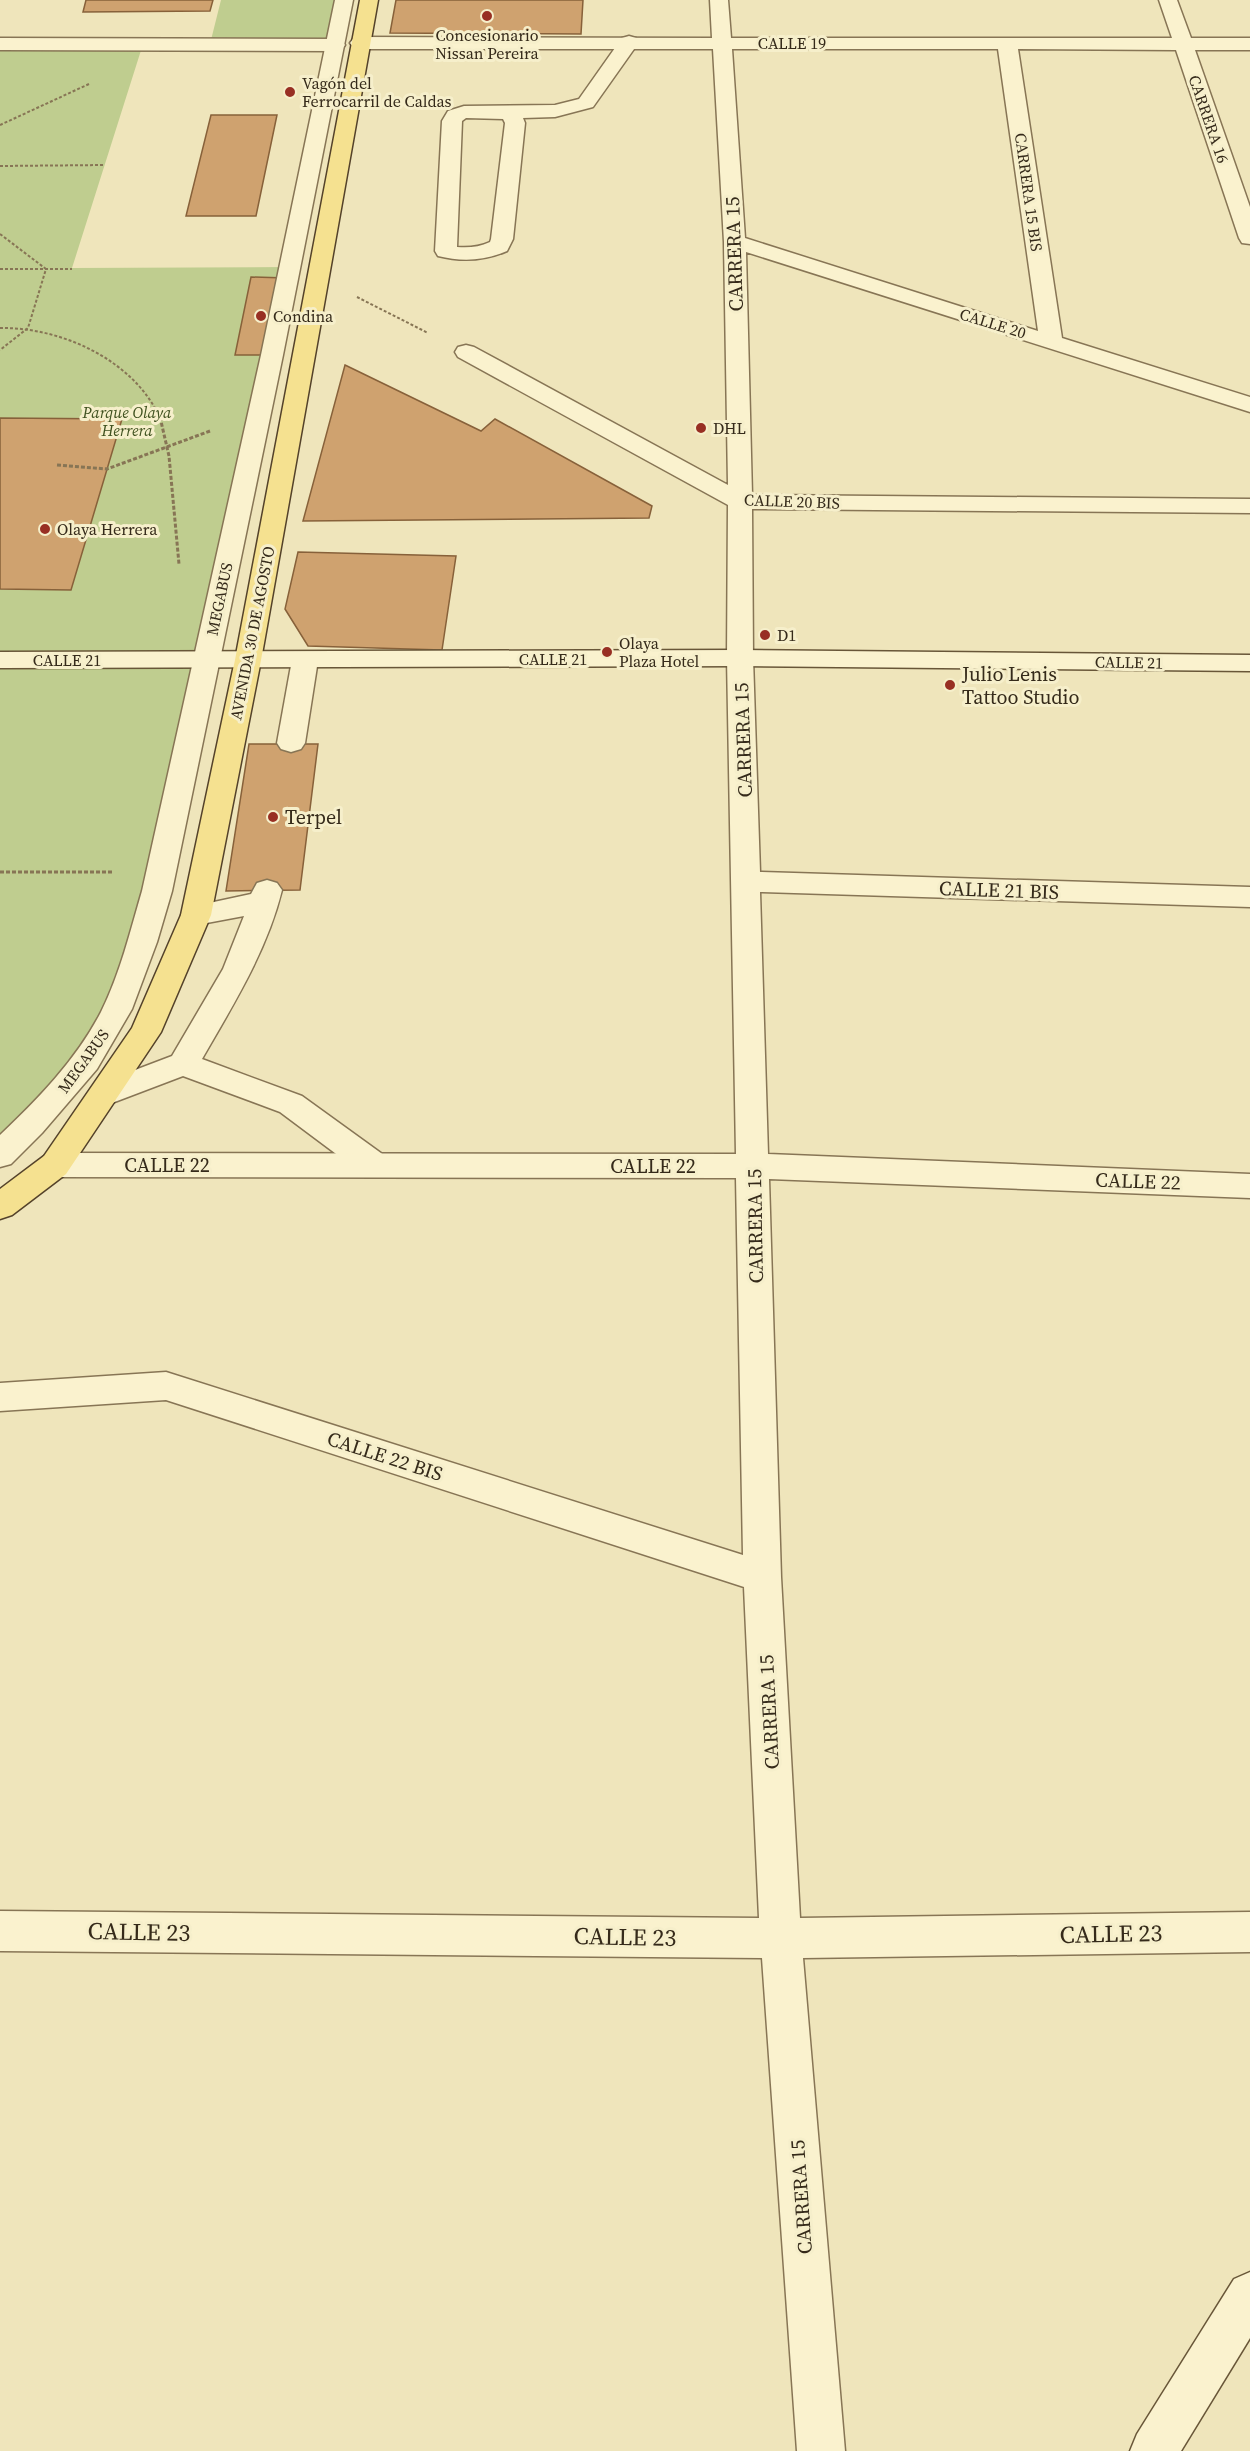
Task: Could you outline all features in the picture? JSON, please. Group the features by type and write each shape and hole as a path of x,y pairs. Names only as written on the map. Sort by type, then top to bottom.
{"main road":[{"name":"AVENIDA 30 DE AGOSTO","path":"0,1206 55,1164 146,1032 195,915 248,660 369,0"}],"street":[{"name":"MEGABUS","path":"0,1155 41,1117 85,1064 110,1025 132,973 161,872 344,0"},
{"name":"CARRERA 15","path":"719,0 735,242 740,501 740,658 762,1577 782,1938 821,2451"},
{"name":"CARRERA 16","path":"1168,0 1248,225"},
{"name":"CALLE 19","path":"0,44 335,45 629,42 1250,44"},
{"path":"511,113 515,123 502,238 499,246 487,252 455,254 446,251 452,121 455,115 464,112 555,111 586,103 629,42"},
{"name":"CARRERA 15 BIS","path":"1007,44 1051,341"},
{"name":"CALLE 20","path":"735,242 1250,405"},
{"name":"CALLE 20 BIS","path":"466,352 740,501 1250,506"},
{"name":"CALLE 21","path":"0,660 740,658 1250,663"},
{"path":"291,743 305,660"},
{"name":"CALLE 21 BIS","path":"747,882 1250,897"},
{"path":"104,1094 183,1064 238,969 266,896 195,915"},
{"path":"183,1064 291,1104 374,1165"},
{"name":"CALLE 22","path":"55,1164 753,1166 1250,1186"},
{"name":"CALLE 22 BIS","path":"0,1397 166,1386 762,1577"},
{"name":"CALLE 23","path":"0,1931 782,1938 1250,1932"},
{"path":"1154,2451 1250,2295"}],"path":[{"path":"0,166 105,165"},
{"path":"0,234 46,269"},
{"path":"0,269 72,268"},
{"path":"0,350 28,328 46,269"},
{"path":"318,277 466,352"},
{"path":"0,328 28,328 66,340 99,355 126,374 148,396 161,420 167,447 180,573"},
{"path":"57,465 107,469 218,428"},
{"path":"0,872 161,872"}],"green space":[{"path":"221,0 344,0 335,45 210,44"},
{"name":"Parque Olaya Herrera","path":"0,44 143,44 72,268 289,267 286,278 251,278 235,355 272,355 157,891 109,1025 0,1155"}],"building":[{"path":"86,0 213,0 210,11 83,12"},
{"name":"Concesionario Nissan Pereira","path":"396,0 583,0 581,34 390,33"},
{"path":"211,115 277,115 256,216 186,216"},
{"name":"Condina","path":"251,277 286,278 272,355 235,355"},
{"path":"345,365 481,431 495,419 652,506 649,518 303,521"},
{"name":"Olaya Herrera","path":"0,418 122,419 71,590 0,589"},
{"path":"298,552 456,556 442,650 308,646 285,609"},
{"name":"Terpel","path":"249,744 318,744 300,890 226,891"}],"place":[{"name":"Concesionario Nissan Pereira","path":"487,16"},
{"name":"Vagón del Ferrocarril de Caldas","path":"290,92"},
{"name":"Condina","path":"261,316"},
{"name":"DHL","path":"701,428"},
{"name":"Olaya Herrera","path":"45,529"},
{"name":"D1","path":"765,635"},
{"name":"Olaya Plaza Hotel","path":"607,652"},
{"name":"Julio Lenis Tattoo Studio","path":"950,685"},
{"name":"Terpel","path":"273,817"}]}
